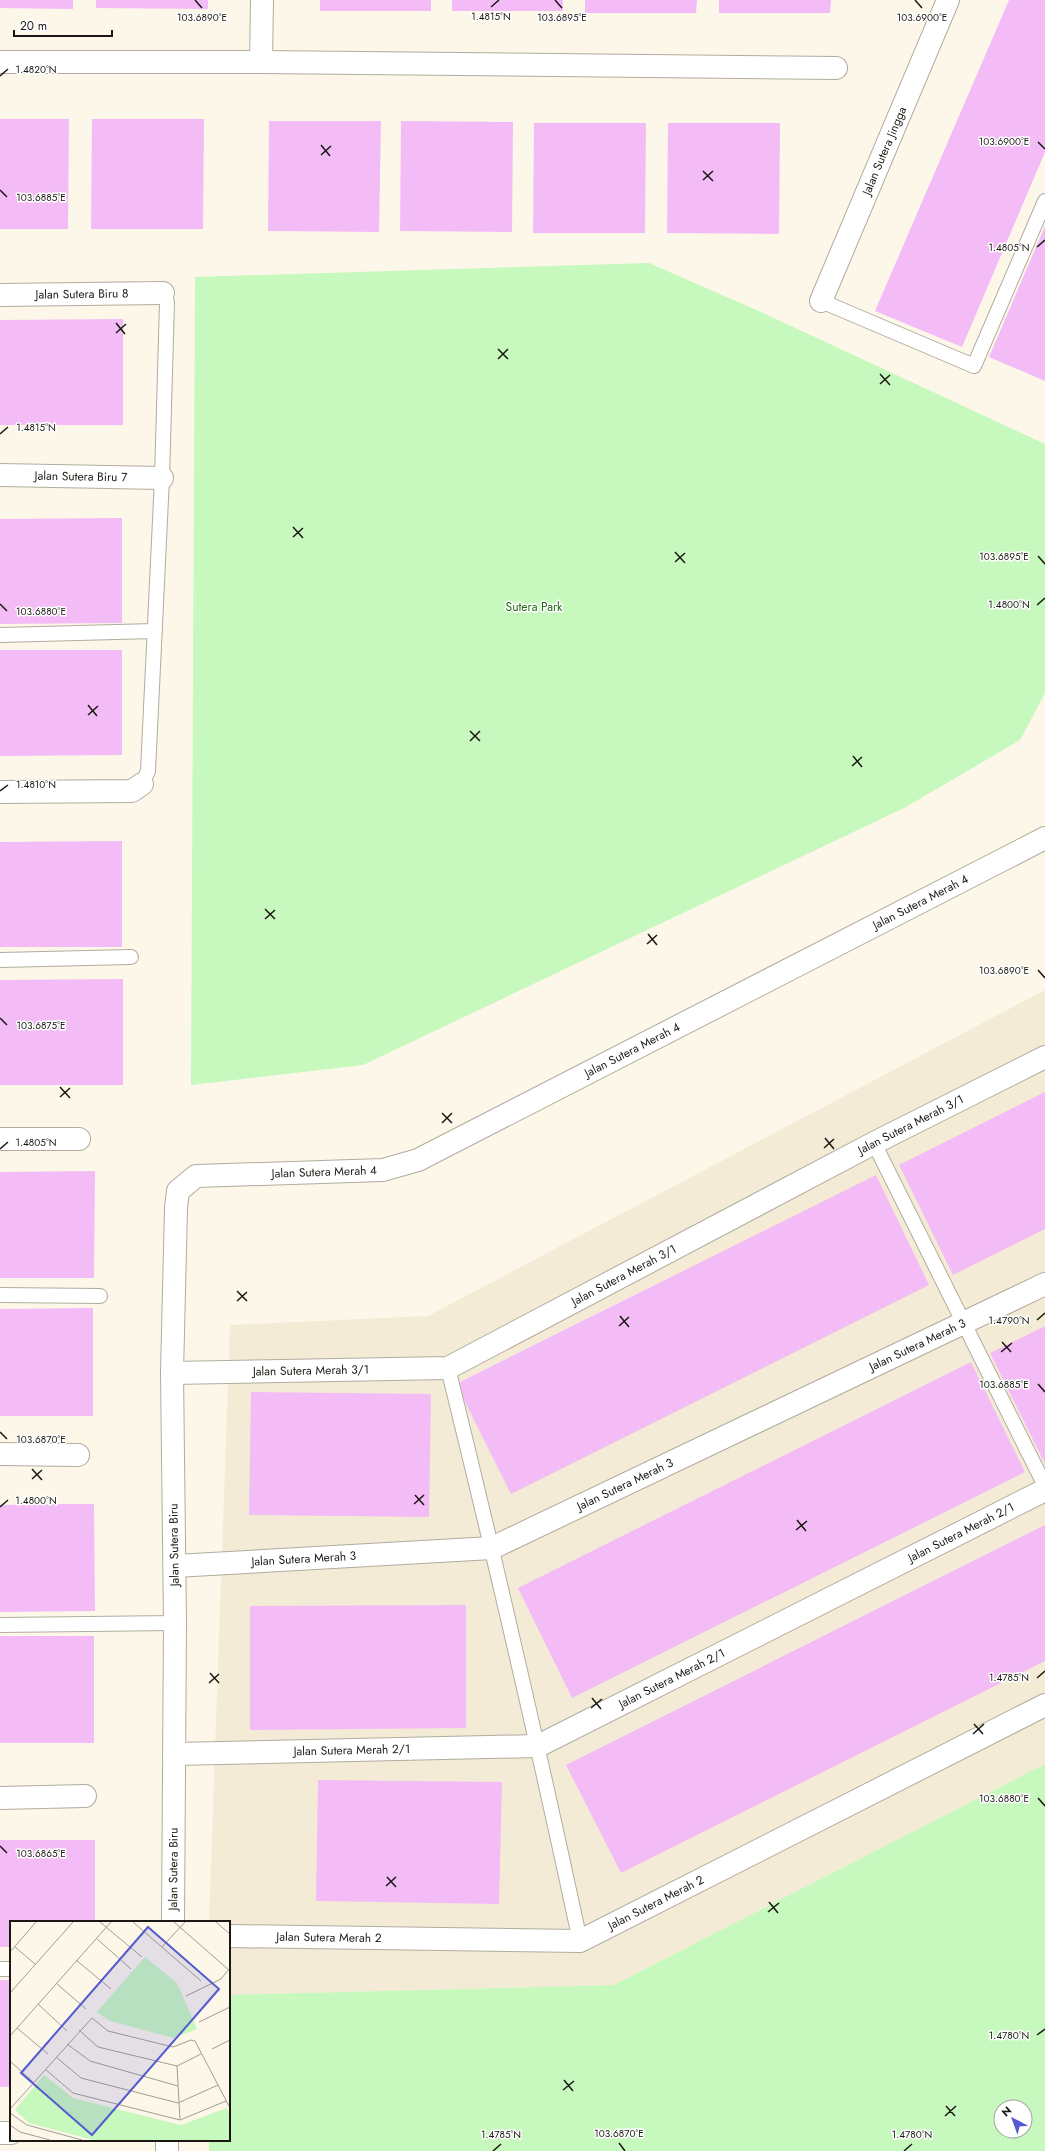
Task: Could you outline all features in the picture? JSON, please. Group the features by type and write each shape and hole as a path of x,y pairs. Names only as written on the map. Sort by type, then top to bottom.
{"street":[{"path":"260,62 262,0"},
{"name":"Jalan Sutera Jingga","path":"821,301 948,0"},
{"path":"0,62 260,62 836,68"},
{"name":"Jalan Sutera Biru 8","path":"0,295 163,293"},
{"name":"Jalan Sutera Biru 7","path":"0,475 162,478"},
{"path":"0,792 132,791 142,784"},
{"name":"Jalan Sutera Merah 4","path":"196,1176 383,1170 418,1160 1045,838"},
{"name":"Jalan Sutera Merah 3/1","path":"172,1373 448,1368 874,1143 1045,1057"},
{"path":"0,1139 79,1139"},
{"name":"Jalan Sutera Biru","path":"173,1921 175,1566 172,1373 176,1208 178,1191 196,1176"},
{"name":"Jalan Sutera Merah 3","path":"175,1566 492,1548 1045,1284"},
{"path":"0,1454 78,1455"},
{"name":"Jalan Sutera Merah 2/1","path":"174,1754 538,1746 1045,1490"},
{"name":"Jalan Sutera Merah 2","path":"230,1936 580,1941 1045,1705"},
{"path":"0,1798 85,1796"}],"lane":[{"path":"821,301 974,366 1045,201"},
{"path":"142,784 148,771 162,478 167,302 163,293"},
{"path":"0,635 155,631"},
{"path":"0,960 131,957"},
{"path":"874,1143 1045,1486"},
{"path":"0,1295 100,1296"},
{"path":"448,1368 538,1746 580,1941"},
{"path":"0,1625 175,1623"}],"shaded area":[{"path":"1045,990 1045,1764 614,1985 230,1995 230,1921 209,1921 230,1325 428,1316"}],"green space":[{"name":"Sutera Park","path":"649,263 761,312 1045,444 1045,693 1020,740 906,807 363,1065 191,1085 195,277"},
{"path":"1045,1764 1045,2151 209,2151 209,2141 230,2141 230,1995 614,1985"}],"building":[{"path":"0,0 73,0 73,9 0,8"},
{"path":"96,0 208,0 208,9 96,8"},
{"path":"320,0 431,0 431,11 320,11"},
{"path":"452,0 563,0 563,11 452,11"},
{"path":"585,0 697,0 696,13 585,13"},
{"path":"719,0 831,0 830,13 719,13"},
{"path":"1009,0 1045,0 1045,152 962,347 875,311"},
{"path":"0,119 69,119 68,229 0,229"},
{"path":"92,119 204,119 203,229 91,229"},
{"path":"269,121 381,121 379,232 268,231"},
{"path":"401,121 513,122 512,232 400,231"},
{"path":"534,123 646,123 645,233 533,233"},
{"path":"668,123 780,123 779,234 667,233"},
{"path":"1045,226 1045,381 989,357"},
{"path":"123,319 123,425 0,425 0,320"},
{"path":"122,518 122,623 0,624 0,519"},
{"path":"0,650 122,650 122,755 0,756"},
{"path":"122,841 122,947 0,947 0,842"},
{"path":"123,979 123,1085 0,1085 0,980"},
{"path":"1045,1092 1045,1229 953,1275 899,1165"},
{"path":"95,1171 94,1278 0,1278 0,1172"},
{"path":"876,1175 929,1285 511,1494 456,1384"},
{"path":"93,1308 93,1416 0,1416 0,1309"},
{"path":"1045,1326 1045,1464 990,1353"},
{"path":"971,1362 1025,1472 572,1698 518,1588"},
{"path":"251,1392 431,1394 429,1517 249,1515"},
{"path":"94,1504 95,1611 0,1612 0,1505"},
{"path":"1045,1525 1045,1661 621,1873 566,1765"},
{"path":"466,1605 466,1728 250,1730 250,1606"},
{"path":"0,1636 94,1636 94,1743 0,1743"},
{"path":"318,1780 502,1782 499,1904 316,1901"},
{"path":"0,1840 95,1840 95,1921 10,1921 10,1947 0,1947"},
{"path":"0,1980 10,1980 10,2087 0,2087"}]}
